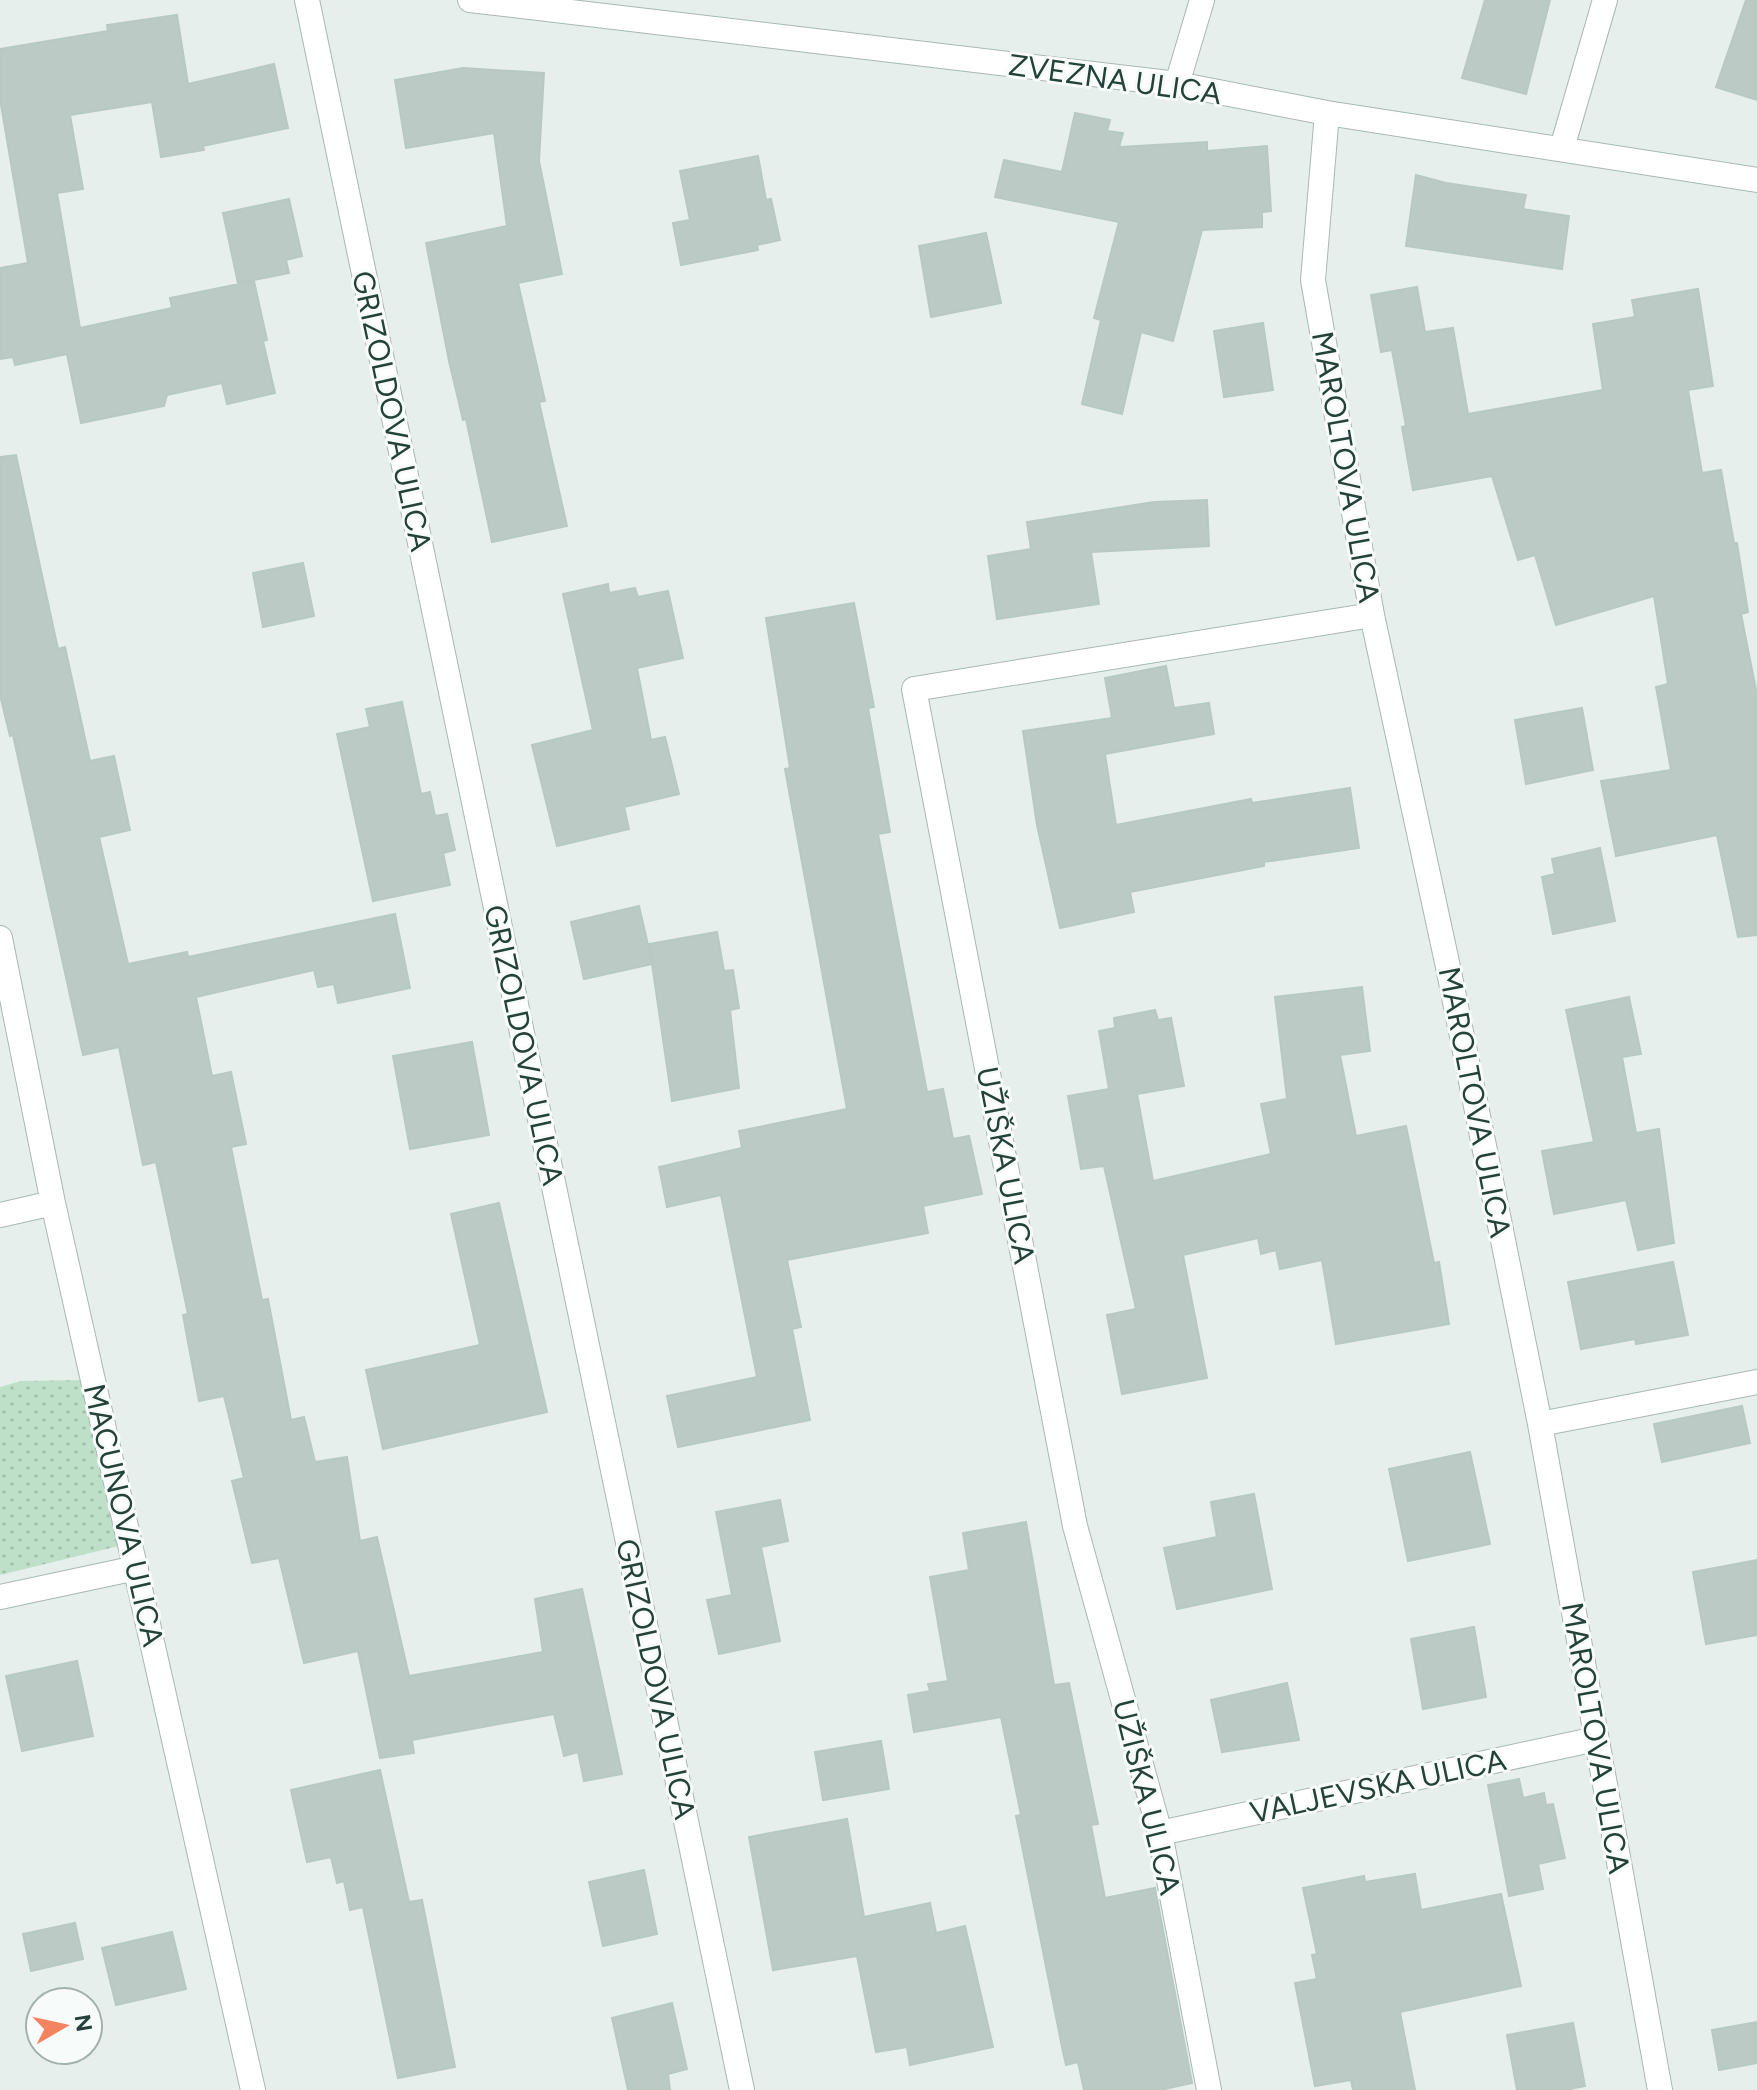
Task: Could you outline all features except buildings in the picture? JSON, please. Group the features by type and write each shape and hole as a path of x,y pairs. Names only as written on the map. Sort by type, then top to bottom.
{"street":[{"name":"GRIZOLDOVA ULICA","path":"307,0 742,2090"},
{"name":"ZVEZNA ULICA","path":"470,0 526,3 1177,84 1327,113 1757,180"},
{"path":"1177,84 1202,0"},
{"path":"1562,148 1605,0"},
{"name":"MAROLTOVA ULICA","path":"1327,113 1313,280 1372,615 1448,967 1540,1424 1660,2090"},
{"name":"UŽIŠKA ULICA","path":"1209,2090 1160,1833 1075,1526 914,689 1372,615"},
{"name":"MACUNOVA ULICA","path":"0,938 53,1203 253,2090"},
{"path":"0,1215 53,1203"},
{"path":"1540,1424 1757,1382"},
{"path":"0,1597 136,1568"},
{"name":"VALJEVSKA ULICA","path":"1160,1833 1596,1739"}],"green space":[{"path":"87,1380 127,1544 0,1575 0,1387 21,1381"}]}
